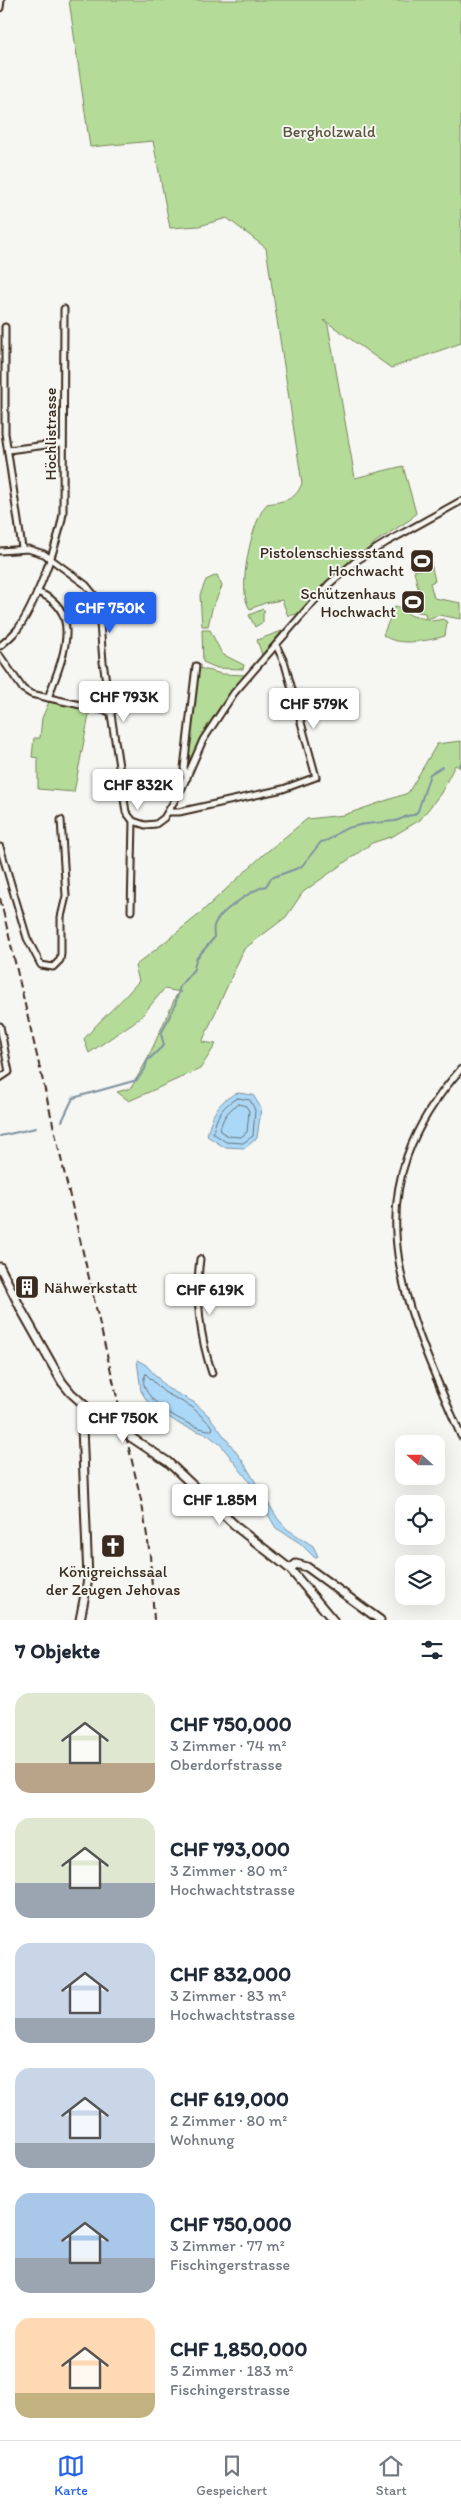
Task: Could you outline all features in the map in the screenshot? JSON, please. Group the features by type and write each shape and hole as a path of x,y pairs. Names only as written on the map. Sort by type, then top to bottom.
{"main road":[{"path":"0,1267 22,1311 62,1382 90,1410 159,1454 239,1529 290,1569 333,1620"},
{"path":"80,1620 88,1579 82,1426 90,1410"},
{"path":"290,1569 298,1564 311,1569 380,1620"}],"street":[{"path":"0,8 1,0"},
{"name":"Höchlistrasse","path":"0,646 18,629 37,592 60,529 63,514 64,309"},
{"path":"5,327 4,408 22,548"},
{"path":"8,450 62,443"},
{"path":"133,820 145,825 156,824 169,812 187,778 203,740 234,693 329,584 356,561 394,537 461,501"},
{"path":"0,551 22,548 35,550 49,558 91,590 95,596 99,610 103,662 112,712 124,806 133,820 131,911"},
{"path":"37,592 58,605 64,618 66,633 65,650 48,698"},
{"path":"169,812 179,812 283,789 316,777 285,664 276,645"},
{"path":"0,656 23,689 48,698 112,712"},
{"path":"187,778 184,768 196,666"},
{"path":"0,847 27,938 41,964 53,967 60,960 61,917 66,896 62,820"},
{"path":"0,1026 9,1072 5,1077 0,1078"},
{"path":"461,1069 437,1098 423,1120 406,1156 396,1200 395,1239 399,1275 411,1316 461,1436"},
{"path":"200,1259 200,1310 206,1352 212,1373"}],"green space":[{"name":"Bergholzwald","path":"69,0 461,0 461,343 391,368 324,320 328,325 355,478 403,466 416,513 411,519 374,543 373,547 336,572 297,614 288,616 282,600 265,603 250,609 246,600 245,572 251,539 261,512 267,504 284,501 293,497 302,483 266,248 227,218 199,226 170,228 153,141 90,147"},
{"path":"430,559 435,581 430,583 434,598 461,603 461,619 439,615 427,619 432,621 444,619 447,622 445,636 413,642 389,639 383,635 395,606 403,608 413,616 426,619 425,613 418,612 420,596 414,571 427,568 425,560"},
{"path":"217,575 222,586 212,609 208,626 202,626 200,595 206,580"},
{"path":"263,609 265,612 263,613 263,622 255,627 249,615"},
{"path":"202,630 210,630 222,654 244,665 243,669 217,668 203,662"},
{"path":"282,631 262,655 257,640"},
{"path":"199,668 222,674 246,675 213,718 187,766 185,765"},
{"path":"49,702 90,710 74,792 38,789 38,758 32,757 34,738 40,738 42,718"},
{"path":"461,741 461,768 455,765 441,793 420,820 393,836 372,843 303,892 286,917 244,949 202,1042 216,1044 200,1069 129,1101 117,1092 131,1088 147,1060 176,996 181,992 164,989 140,1018 89,1053 84,1039 139,981 135,966 196,917 263,855 307,819 344,815 408,793 437,744"}],"water":[{"path":"238,1093 253,1095 261,1108 257,1138 245,1148 224,1147 207,1136 213,1115 220,1104"},
{"path":"137,1360 146,1365 167,1388 195,1403 209,1416 242,1460 278,1519 287,1529 313,1546 318,1556 315,1558 300,1543 276,1528 248,1480 221,1445 208,1435 181,1425 149,1404 141,1391"}],"waterway":[{"path":"62,1121 73,1098 137,1080 145,1069 147,1061 164,1045 161,1034 175,1005 180,986 194,969 196,959 214,938 214,926 229,908 266,886 271,878 301,867 321,842 341,831 354,826 395,821 414,815 418,811 430,774 442,767"},
{"path":"0,1136 36,1128"}],"railway":[{"path":"0,898 142,1504 150,1555 154,1620"}],"place":[{"name":"Pistolenschiessstand Hochwacht","path":"422,561"},
{"name":"Schützenhaus Hochwacht","path":"413,602"},
{"name":"Nähwerkstatt","path":"27,1287"},
{"name":"Königreichssaal der Zeugen Jehovas","path":"113,1546"}]}
